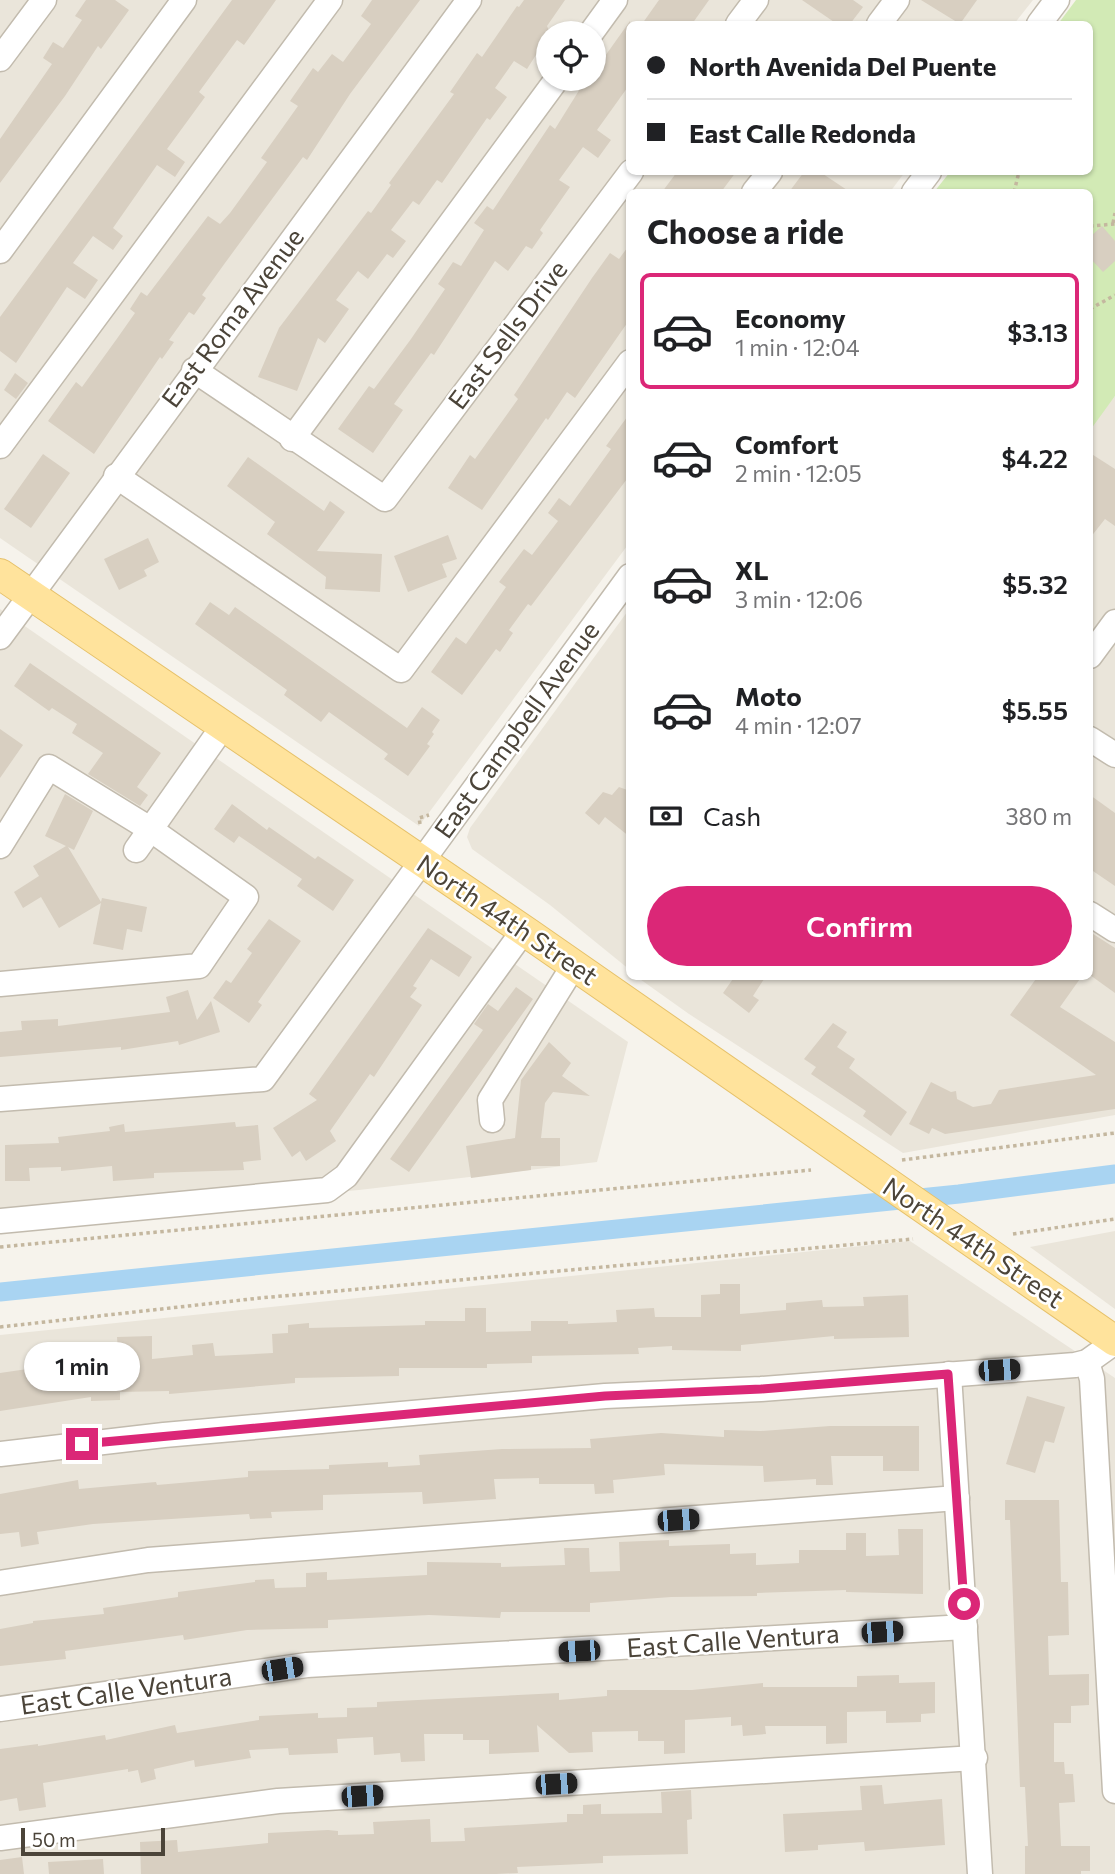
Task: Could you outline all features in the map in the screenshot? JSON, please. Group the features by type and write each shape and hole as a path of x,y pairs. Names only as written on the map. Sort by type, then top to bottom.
{"main road":[{"name":"North 44th Street","path":"0,574 420,862 524,930 1115,1342"}],"street":[{"path":"0,59 44,0"},
{"path":"0,251 184,0"},
{"path":"0,446 330,0"},
{"name":"East Roma Avenue","path":"0,637 469,0"},
{"path":"600,21 615,0"},
{"path":"740,21 756,0"},
{"path":"881,21 897,0"},
{"path":"1041,21 1057,0"},
{"path":"194,370 292,439 548,91"},
{"name":"East Sells Drive","path":"292,439 385,499 629,175"},
{"path":"756,189 768,175"},
{"path":"116,476 401,670 626,367"},
{"name":"East Campbell Avenue","path":"0,1099 263,1079 626,581"},
{"path":"1093,652 1115,622"},
{"path":"136,850 223,725"},
{"path":"1093,740 1115,755"},
{"path":"0,846 49,768 150,829 246,897 199,966 0,984"},
{"path":"1093,916 1115,930"},
{"path":"0,1221 327,1190 346,1176 524,930"},
{"path":"492,1120 489,1100 573,965"},
{"path":"0,1454 164,1435 605,1396 761,1389 1087,1362 1115,1342"},
{"path":"1087,1362 1093,1379 1115,1791"},
{"path":"948,1374 975,1758 980,1874"},
{"path":"0,1583 148,1560 957,1498"},
{"name":"East Calle Ventura","path":"0,1709 307,1665 965,1627"},
{"path":"0,1838 278,1801 975,1758"}],"path":[{"path":"1093,226 1114,223 1115,213"},
{"path":"1093,307 1115,295"},
{"path":"902,1160 1115,1133"},
{"path":"0,1247 811,1170"},
{"path":"1013,1234 1115,1219"},
{"path":"0,1327 260,1298 913,1239"}],"shaded area":[{"path":"0,0 1033,0 1016,21 626,21 626,175 903,175 892,189 626,189 626,547 419,826 0,538"},
{"path":"1115,396 1115,1115 903,1153 641,980 1093,980 1093,424"},
{"path":"0,609 628,1042 597,1162 359,1190 0,1222"},
{"path":"626,614 626,967 550,905 472,849 467,837 470,828"},
{"path":"1115,1231 1115,1309 1030,1247"},
{"path":"910,1241 1115,1378 1115,1874 0,1874 0,1335"}],"green space":[{"path":"1076,0 1115,0 1115,396 1093,426 1093,189 936,189 948,175 1093,175 1093,21 1060,21"}],"building":[{"path":"86,0 115,0 129,10 101,49 98,46 65,96 0,183 0,139 52,64 43,58 53,42 63,48 82,20 75,16"},
{"path":"232,0 276,0 244,45 237,40 199,92 205,97 167,149 185,162 175,177 157,165 113,228 123,236 113,250 93,236 73,263 98,280 85,299 67,287 16,363 0,351 0,317"},
{"path":"372,0 420,0 350,94 307,160 303,157 202,295 206,298 194,315 189,312 169,340 174,342 162,359 160,357 94,454 48,421 76,382 82,387 116,340 135,313 130,309 141,292 147,296 208,216 220,224 230,213 267,162 261,158 298,106 290,101 313,68 318,72 332,54 343,62 371,24 361,16"},
{"path":"524,0 565,0 550,21 536,21 536,55 527,69 514,61 495,88 507,97 490,120 487,118 442,183 437,180 419,205 413,201 391,230 406,241 393,258 387,254 368,279 358,271 336,300 349,309 325,343 318,338 297,391 258,377 279,328 368,211 371,213 391,185 389,183 454,94 450,92 477,53 482,57 517,6"},
{"path":"659,0 709,0 694,21 644,21"},
{"path":"802,0 853,0 863,7 852,21 833,21"},
{"path":"921,0 977,0 962,21 955,21"},
{"path":"626,27 626,90 597,130 611,140 598,158 583,147 559,180 570,187 540,230 543,233 532,249 526,246 508,271 495,261 434,355 431,353 394,404 403,410 373,453 338,429 369,386 374,389 411,339 445,289 438,284 453,262 461,266 484,230 474,223 487,206 493,210 550,125 555,129 579,91 606,91 606,55"},
{"path":"675,175 734,175 723,189 664,189"},
{"path":"802,175 824,175 846,189 791,189"},
{"path":"1102,226 1115,241 1115,261 1103,272 1093,261 1093,234"},
{"path":"626,249 626,325 575,398 567,392 548,420 546,418 482,510 448,488 470,455 475,459 518,399 514,395 610,253 619,259"},
{"path":"15,373 28,383 16,399 4,390"},
{"path":"626,418 626,480 531,606 528,604 509,630 513,633 500,652 496,649 462,695 431,672 456,637 466,644 506,587 499,582 524,549 532,555 558,521 548,513 559,498 570,506 611,449 606,446"},
{"path":"43,454 70,473 31,528 4,509"},
{"path":"1093,455 1115,469 1115,526 1105,519 1093,534"},
{"path":"248,457 324,511 330,501 345,512 317,551 382,554 380,592 325,589 326,577 267,534 275,522 227,486"},
{"path":"448,535 457,559 442,564 447,577 408,592 394,556"},
{"path":"148,538 159,562 144,570 147,576 119,590 104,559"},
{"path":"210,602 229,615 235,607 407,728 422,707 440,720 427,744 430,746 408,776 384,759 388,754 329,712 321,722 284,695 287,690 195,624"},
{"path":"30,663 161,753 137,787 148,795 140,806 88,774 103,753 72,733 77,724 52,708 49,711 14,686"},
{"path":"0,729 23,745 0,778"},
{"path":"619,787 626,790 626,834 605,817 599,825 585,813 603,792 612,795"},
{"path":"65,794 93,811 74,850 68,847 101,902 102,898 147,907 142,932 127,929 123,950 93,944 101,903 59,928 41,897 23,908 14,892 39,876 33,866 66,846 45,836"},
{"path":"1093,797 1115,813 1115,886 1093,871"},
{"path":"232,804 267,830 269,827 315,859 318,856 354,880 333,911 297,886 302,879 239,836 234,843 214,829"},
{"path":"269,919 301,941 258,1002 262,1005 249,1023 213,998 226,980 231,983 252,953 247,949"},
{"path":"428,928 472,957 459,977 431,959 413,986 417,988 410,997 422,1005 374,1077 370,1074 330,1131 336,1141 306,1161 300,1151 292,1157 273,1128 317,1100 309,1094"},
{"path":"1093,934 1115,948 1115,993 1093,977"},
{"path":"732,980 763,980 753,996 759,1000 749,1013 723,993"},
{"path":"1035,980 1079,980 1060,1007 1115,1042 1115,1109 945,1134 932,1128 929,1134 909,1124 931,1082 951,1092 956,1091 957,1099 973,1107 991,1104 999,1090 1096,1075 1010,1015"},
{"path":"516,987 533,999 409,1172 390,1159 483,1030 474,1024 488,1004 498,1011"},
{"path":"188,990 197,1020 211,1001 220,1032 179,1045 178,1041 121,1050 121,1047 0,1057 0,1032 22,1030 21,1021 58,1019 58,1026 170,1012 166,997"},
{"path":"833,1023 847,1032 837,1047 855,1059 849,1068 907,1112 891,1136 863,1116 866,1111 811,1074 816,1067 804,1059"},
{"path":"549,1042 571,1063 562,1076 590,1096 553,1092 545,1103 541,1138 560,1138 560,1166 531,1166 531,1170 471,1178 466,1146 515,1138 521,1080"},
{"path":"235,1122 236,1127 258,1125 261,1160 243,1162 244,1170 154,1173 154,1178 113,1181 112,1166 61,1171 61,1167 29,1168 30,1181 5,1181 5,1145 59,1143 58,1137 110,1131 109,1127 124,1124 125,1132"},
{"path":"720,1284 740,1284 740,1314 786,1310 786,1303 822,1300 823,1307 864,1306 863,1297 908,1295 909,1337 834,1339 834,1336 741,1345 741,1351 672,1350 672,1346 638,1348 639,1354 532,1356 532,1363 487,1364 487,1368 399,1368 399,1376 295,1378 295,1383 169,1394 169,1391 120,1392 120,1400 91,1401 91,1397 0,1411 0,1373 103,1358 103,1351 118,1350 117,1337 152,1336 152,1359 193,1355 192,1345 213,1343 215,1356 273,1353 272,1334 288,1333 288,1325 309,1323 309,1328 425,1325 425,1321 465,1321 465,1308 486,1308 486,1332 531,1331 531,1321 568,1321 568,1324 617,1322 616,1310 654,1308 655,1317 701,1317 701,1295 720,1294"},
{"path":"1027,1396 1065,1407 1054,1443 1045,1441 1035,1473 1006,1464"},
{"path":"830,1426 919,1426 919,1471 883,1471 883,1456 831,1456 833,1485 816,1485 816,1479 764,1482 763,1466 664,1464 665,1475 613,1480 614,1493 595,1494 594,1484 539,1484 539,1478 494,1479 496,1499 423,1504 422,1492 323,1495 323,1510 271,1512 272,1518 250,1519 249,1514 93,1524 37,1532 39,1544 21,1547 19,1532 0,1534 0,1494 78,1480 79,1489 156,1482 157,1485 248,1477 248,1471 329,1469 329,1465 388,1462 388,1467 420,1465 419,1455 502,1449 591,1448 590,1439 661,1433 724,1437 724,1430 761,1431"},
{"path":"1005,1500 1059,1500 1061,1582 1068,1582 1069,1635 1048,1636 1049,1675 1089,1674 1089,1705 1071,1706 1071,1723 1054,1723 1054,1762 1064,1762 1065,1774 1073,1774 1075,1802 1059,1803 1061,1846 1090,1846 1090,1871 1081,1871 1081,1874 1025,1874 1025,1846 1028,1846 1025,1787 1020,1787 1010,1520 1005,1520"},
{"path":"898,1529 923,1529 923,1594 846,1590 757,1593 757,1596 671,1597 590,1603 590,1612 501,1612 500,1618 429,1615 328,1620 328,1628 247,1630 184,1640 183,1635 65,1651 66,1659 0,1666 0,1629 33,1621 104,1614 103,1608 178,1597 178,1592 255,1580 274,1579 275,1588 306,1587 306,1573 327,1572 327,1580 427,1575 427,1562 501,1563 501,1567 565,1565 564,1548 589,1548 590,1572 620,1571 619,1542 669,1540 669,1546 730,1544 730,1554 756,1553 756,1565 799,1563 799,1550 846,1550 846,1533 866,1533 866,1556 899,1555"},
{"path":"899,1675 899,1683 935,1682 935,1713 921,1714 921,1722 886,1723 886,1711 847,1712 847,1743 826,1744 826,1726 765,1726 766,1734 743,1736 742,1725 731,1726 731,1717 685,1720 685,1753 664,1754 664,1741 638,1741 638,1731 592,1732 593,1752 569,1753 537,1725 539,1752 489,1754 489,1740 463,1740 463,1734 424,1734 425,1761 401,1762 400,1753 374,1755 373,1737 337,1739 338,1753 289,1755 288,1748 249,1750 251,1758 195,1767 194,1760 154,1769 156,1779 141,1783 138,1770 128,1772 128,1769 43,1783 46,1807 19,1811 17,1798 0,1801 0,1749 105,1735 106,1740 175,1725 177,1733 259,1720 259,1716 318,1713 318,1718 347,1717 347,1708 377,1707 377,1702 559,1693 559,1700 607,1696 607,1690 692,1690 763,1683 763,1687 857,1687 857,1676"},
{"path":"882,1785 884,1804 942,1799 945,1845 865,1851 864,1842 818,1845 818,1850 785,1852 783,1814 862,1810 860,1786"},
{"path":"691,1790 692,1819 687,1820 688,1854 603,1856 603,1863 517,1867 518,1873 496,1874 141,1874 140,1842 177,1840 178,1852 268,1843 268,1833 328,1830 338,1831 338,1835 374,1834 373,1822 430,1819 431,1842 465,1841 464,1828 567,1822 567,1814 583,1814 583,1805 601,1804 601,1814 662,1813 661,1792"},
{"path":"22,1857 24,1874 0,1874 0,1860"},
{"path":"103,1859 104,1874 49,1874 48,1862"}],"waterway":[{"path":"0,1292 959,1194 1115,1174"}],"route":[{"path":"82,1444 605,1396 761,1389 948,1374 964,1604"}]}
